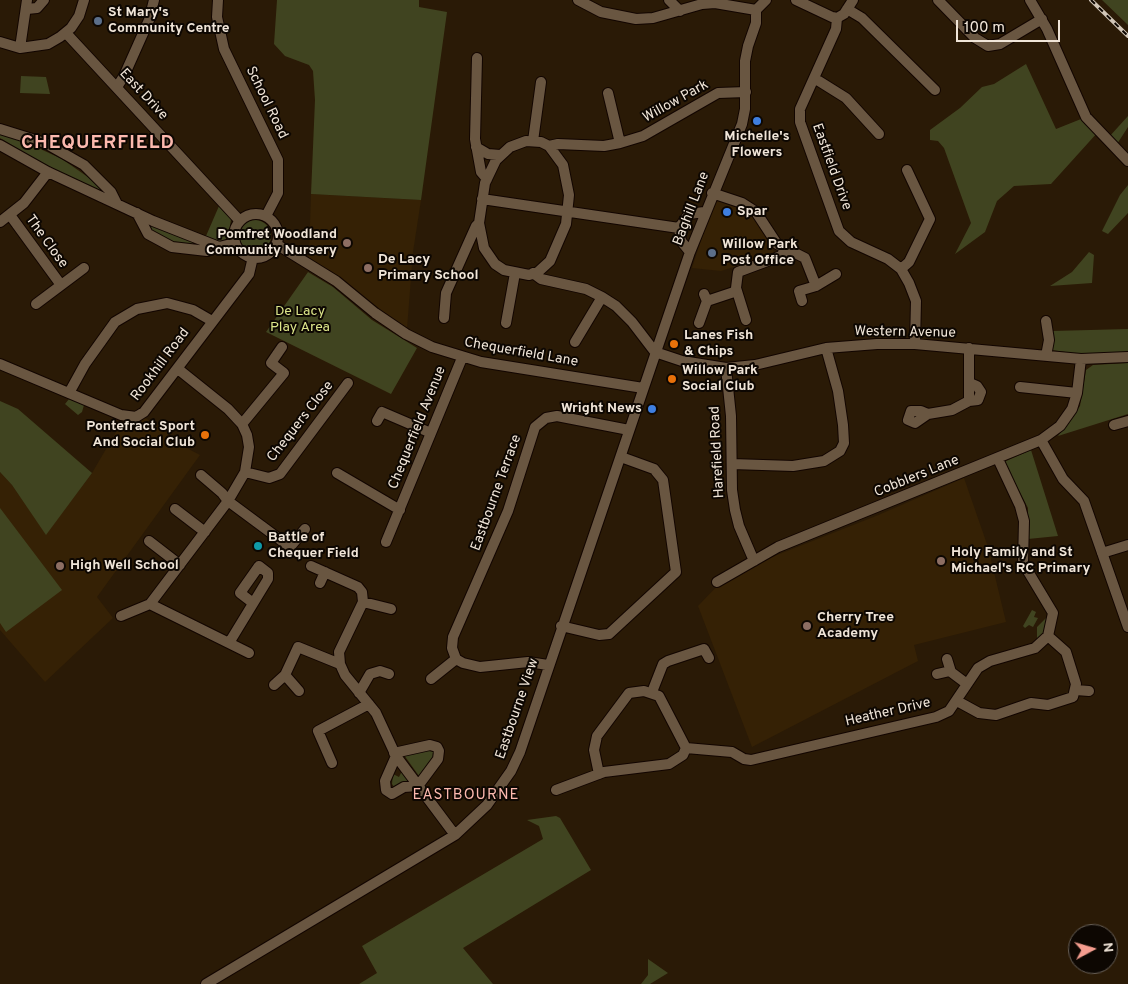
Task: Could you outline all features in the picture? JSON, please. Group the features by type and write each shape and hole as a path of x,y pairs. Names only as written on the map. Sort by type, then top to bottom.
{"street":[{"path":"20,48 27,5 37,8 44,0"},
{"path":"0,42 20,48 34,48 48,44 66,32 79,16 84,0"},
{"path":"117,87 124,76 149,20 154,0"},
{"name":"School Road","path":"218,0 217,17 224,49 278,160 278,192 266,216"},
{"path":"578,0 601,12 636,19 653,18 687,6 713,1 756,10 766,0"},
{"path":"669,0 687,6"},
{"path":"796,0 837,18 850,5 936,90"},
{"path":"938,0 975,38 988,46 1000,44 1042,19"},
{"path":"1030,0 1042,19 1086,117 1128,161"},
{"name":"Baghill Lane","path":"629,430 704,212 742,124 746,92 746,62 756,23 756,10"},
{"name":"Eastfield Drive","path":"837,18 836,29 800,109 800,122 839,231 851,242 888,259 901,269"},
{"name":"East Drive","path":"66,32 240,221"},
{"path":"478,58 476,147 481,172 487,179"},
{"path":"814,78 846,98 879,134"},
{"path":"541,82 533,141 519,143 500,155 487,179 482,199 480,223 484,248 495,264 515,273 533,274 541,279 586,289 602,297 616,306 632,322 656,352"},
{"name":"Willow Park","path":"533,141 549,146 558,144 604,146 620,143 643,136 718,93 746,92"},
{"path":"608,93 620,143"},
{"path":"0,129 45,143 84,165 110,192 117,204"},
{"path":"0,145 48,172 137,214 220,246"},
{"path":"533,274 543,268 557,250 568,213 566,175 557,155 549,146"},
{"path":"476,147 488,154 500,155"},
{"path":"907,170 930,219 908,262 901,269 916,301 915,344"},
{"path":"0,222 24,203 48,172"},
{"path":"712,192 742,203 756,212 777,244 805,258 816,286"},
{"path":"482,199 679,228"},
{"path":"690,252 681,241 679,228 689,214 704,212"},
{"path":"137,214 148,234 172,247 200,251 235,243"},
{"path":"252,214 266,216 275,226 277,232 276,244 269,253 253,257 243,253 235,243 236,228 240,221 252,214"},
{"name":"The Close","path":"10,215 61,285"},
{"path":"444,318 446,293 476,226 480,223"},
{"name":"Chequerfield Lane","path":"276,244 336,281 375,313 406,334 432,347 462,358 643,388"},
{"path":"465,251 484,248"},
{"path":"741,315 737,291 740,269 781,256 786,250"},
{"name":"Rookhill Road","path":"0,364 121,415 136,417 144,412 178,369 249,274 253,257"},
{"name":"The Close","path":"36,304 84,268"},
{"path":"506,324 515,273"},
{"path":"802,301 799,291 816,286 836,274"},
{"path":"699,323 706,297 737,291"},
{"path":"575,342 602,297"},
{"path":"70,393 85,364 115,322 137,309 167,304 193,310 212,322"},
{"path":"1046,321 1049,340 1046,356"},
{"name":"Western Avenue","path":"656,352 682,361 726,368 756,365 826,348 877,344 915,344 1082,359 1128,357"},
{"path":"242,424 284,373 270,363 282,347"},
{"path":"732,464 793,466 824,461 840,451 844,443 843,425 838,391 826,348"},
{"path":"928,414 952,410 969,401 969,348"},
{"name":"Chequerfield Avenue","path":"386,542 462,358"},
{"name":"Cobblers Lane","path":"717,582 778,547 1041,440 1060,426 1067,417 1077,393 1082,359"},
{"name":"Harefield Road","path":"726,368 731,416 735,510 739,526 754,561"},
{"name":"Chequers Close","path":"121,616 150,604 228,501 245,472 249,447 247,435 242,424 228,408 178,369"},
{"name":"Chequers Close","path":"245,472 269,478 280,474 348,384"},
{"path":"1020,388 1038,395 1077,393"},
{"path":"376,421 382,412 431,433"},
{"name":"Eastbourne Terrace","path":"456,658 452,648 453,637 508,511 535,427 546,418 558,416 629,430"},
{"path":"1114,425 1127,424"},
{"name":"Eastbourne View","path":"206,984 455,835 487,805 511,771 520,752 561,626 629,430"},
{"path":"1041,440 1063,479 1084,502 1127,623"},
{"path":"561,626 599,635 609,634 676,572 663,480 654,469 621,457"},
{"path":"957,701 979,713 996,714 1031,703 1048,705 1068,700 1073,698 1076,690 1076,684 1064,649 1048,636 1053,620 1053,610 1029,575 1024,563 1024,521 1020,506 998,459"},
{"name":"Chequerfield Avenue","path":"338,473 400,510"},
{"path":"201,475 222,492 228,501 290,547 305,529"},
{"path":"175,509 205,532"},
{"path":"149,541 180,565"},
{"path":"1102,553 1128,545"},
{"path":"312,566 358,587 364,596 363,602 339,652 340,664 344,675 376,713 395,754 455,835"},
{"path":"320,583 324,572"},
{"path":"363,602 391,610"},
{"path":"229,643 253,603"},
{"path":"150,604 249,653"},
{"name":"Heather Drive","path":"686,748 724,750 751,760 936,717 949,711 978,668 990,661 1029,651 1048,636"},
{"path":"274,684 285,675 298,647 340,664"},
{"path":"652,692 663,664 705,649"},
{"path":"431,679 456,658 463,664 480,667 528,662 548,665"},
{"path":"947,659 950,670 967,684"},
{"path":"936,674 950,670"},
{"path":"356,690 370,674 385,671"},
{"path":"285,675 299,691"},
{"path":"1076,690 1089,692"},
{"path":"556,790 599,774 630,767 669,764 683,755 686,748 659,696 652,692 629,693 597,736 594,750 599,774"},
{"path":"332,763 318,731 369,704"},
{"path":"430,745 437,747 438,759 418,786 404,787 392,794 386,790 385,781 395,754 430,745"}],"shaded area":[{"name":"De Lacy Primary School","path":"311,194 421,200 413,252 407,329 309,258"},
{"path":"715,197 749,211 760,222 775,254 721,271 692,268"},
{"name":"High Well School","path":"144,417 167,432 177,443 200,455 97,597 113,618 45,682 0,630 0,472 12,485 46,534 92,473 123,420 136,422"},
{"name":"Cherry Tree Academy","path":"964,478 988,547 1006,622 914,645 918,661 752,747 698,606 722,581 777,555 876,516"}],"green space":[{"path":"277,0 419,0 419,7 447,12 421,200 311,194 315,100 313,71 309,65 285,56 274,44"},
{"path":"1102,0 1128,0 1128,25"},
{"path":"1026,64 1056,129 1086,117 1098,132 1051,184 1014,186 997,201 985,232 955,254 971,223 944,148 938,141 930,140 930,130 960,108 982,87 994,84"},
{"path":"21,76 46,77 50,94 20,93"},
{"path":"1128,116 1128,127 1117,144 1109,137"},
{"path":"0,133 21,140 62,159 95,182 112,198 55,171 0,138"},
{"path":"1128,185 1128,213 1108,234 1102,231 1120,195"},
{"path":"219,206 231,219 229,234 221,242 206,236"},
{"path":"255,220 261,221 266,225 270,230 270,242 266,247 261,251 255,252 249,251 244,247 240,242 239,236 240,230 244,225 249,221"},
{"path":"146,223 207,246 174,244 151,231"},
{"path":"1089,252 1094,255 1092,283 1050,286 1072,272"},
{"name":"De Lacy Play Area","path":"308,272 333,287 372,320 417,348 391,394 266,332"},
{"path":"1128,329 1128,352 1086,355 1051,350 1052,331"},
{"path":"1128,363 1128,414 1058,436 1080,406 1086,370 1093,365"},
{"path":"69,399 84,405 82,412 78,415 65,404"},
{"path":"0,401 18,409 92,473 46,535 12,485 0,472"},
{"path":"1031,450 1058,536 1028,539 1028,508 1004,462"},
{"path":"0,508 62,590 6,632 0,623"},
{"path":"1032,610 1036,612 1034,617 1038,618 1033,627 1029,625 1025,628 1023,626"},
{"path":"1050,614 1048,627 1037,642 1037,627"},
{"path":"432,748 437,753 419,776 404,755"},
{"path":"403,769 411,781 395,788 392,784 393,774 399,777"},
{"path":"556,816 560,818 591,870 463,948 493,984 359,984 377,973 362,946 543,839 539,826 527,820"},
{"path":"648,959 668,973 650,984 641,984 648,975"}],"railway":[{"path":"1091,0 1128,36"}],"place":[{"name":"St Mary's Community Centre","path":"98,21"},
{"name":"Michelle's Flowers","path":"757,121"},
{"name":"Spar","path":"727,212"},
{"name":"Pomfret Woodland Community Nursery","path":"347,243"},
{"name":"Willow Park Post Office","path":"712,253"},
{"name":"De Lacy Primary School","path":"368,268"},
{"name":"Lanes Fish & Chips","path":"674,344"},
{"name":"Willow Park Social Club","path":"672,379"},
{"name":"Wright News","path":"652,409"},
{"name":"Pontefract Sport And Social Club","path":"205,435"},
{"name":"Battle of Chequer Field","path":"258,546"},
{"name":"Holy Family and St Michael's RC Primary","path":"941,561"},
{"name":"High Well School","path":"60,566"},
{"name":"Cherry Tree Academy","path":"807,626"}],"district":[{"name":"CHEQUERFIELD","path":"98,144"},
{"name":"EASTBOURNE","path":"466,796"}]}
